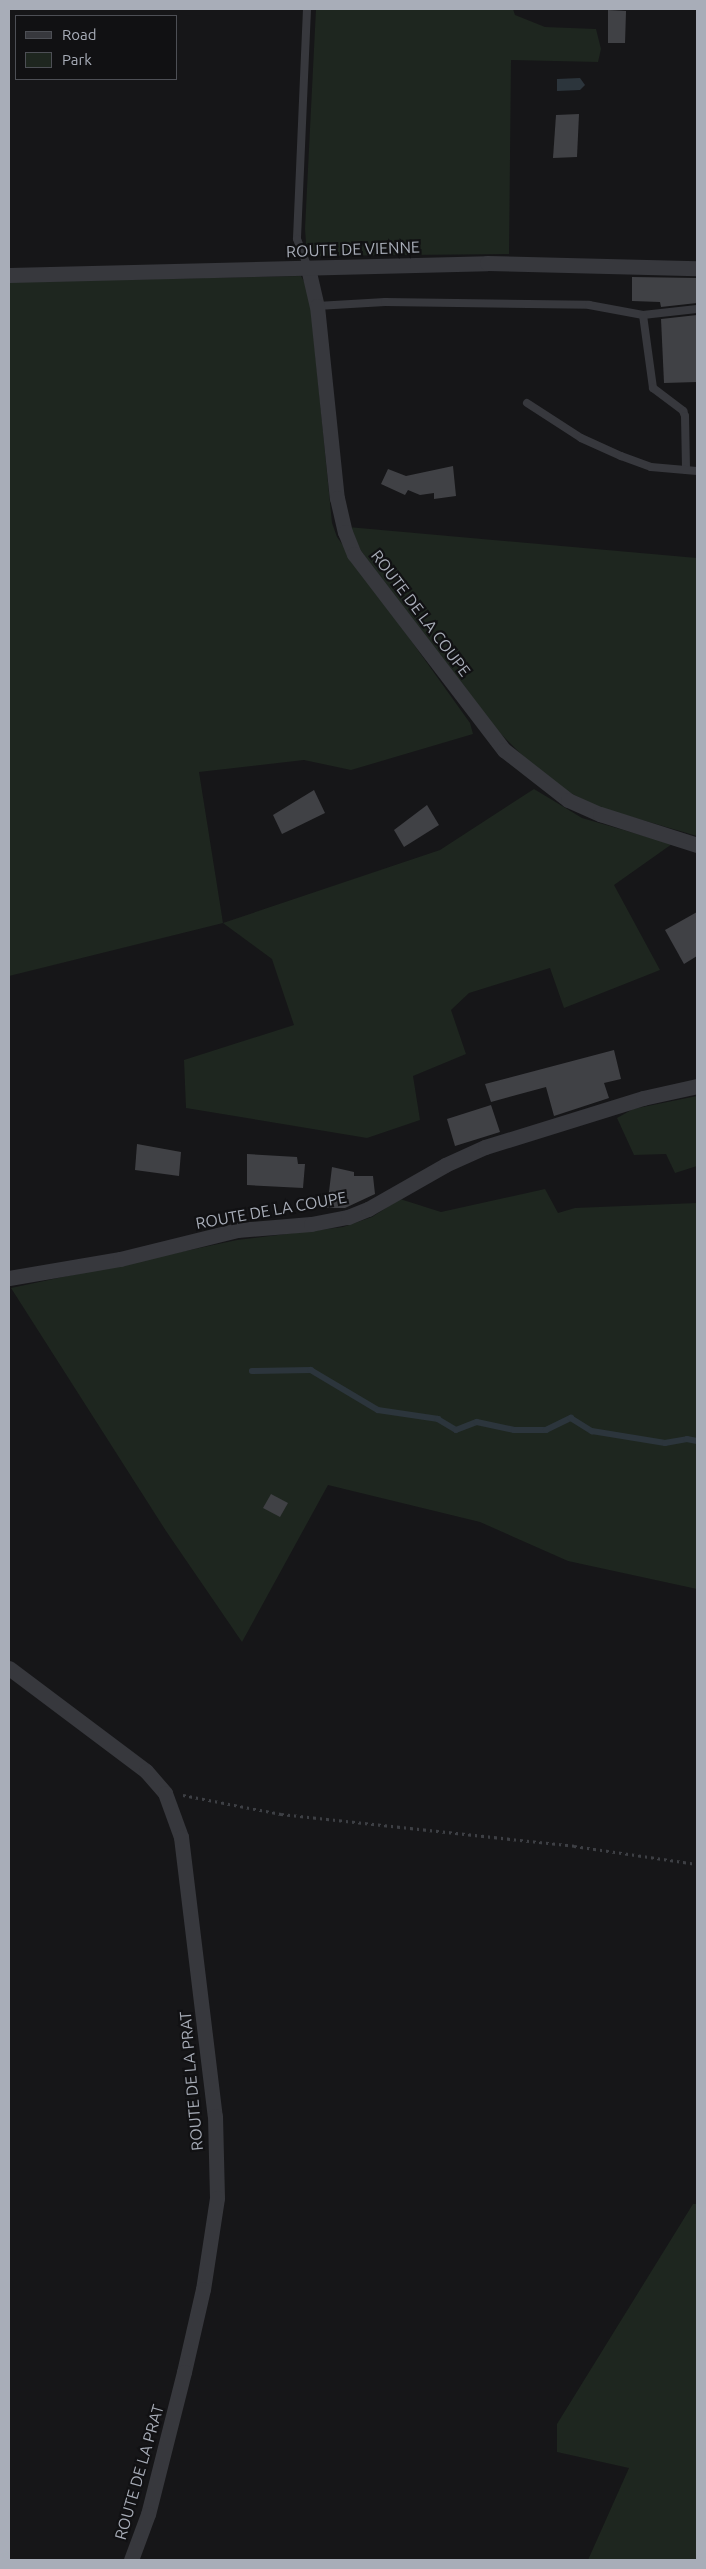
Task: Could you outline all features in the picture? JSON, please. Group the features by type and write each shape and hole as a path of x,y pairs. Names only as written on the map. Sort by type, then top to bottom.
{"street":[{"name":"ROUTE DE VIENNE","path":"9,275 487,263 697,268"},
{"name":"ROUTE DE LA COUPE","path":"308,268 317,306 337,498 345,532 354,554 504,750 568,800 600,814 697,845"},
{"name":"ROUTE DE LA COUPE","path":"9,1278 120,1259 237,1230 311,1224 348,1217 368,1209 445,1164 485,1147 643,1098 697,1086"},
{"name":"ROUTE DE LA PRAT","path":"9,1668 146,1771 165,1793 174,1810 183,1847 215,2116 217,2198 203,2289 184,2372 148,2514 131,2560"}],"lane":[{"path":"307,9 297,239 308,268"},
{"path":"317,306 385,302 589,305 643,315 697,309"},
{"path":"643,315 653,388 683,411 685,416 686,470"},
{"path":"527,403 581,438 621,456 651,467 697,471"}],"path":[{"path":"165,1793 205,1797 281,1814 574,1846 697,1864"}],"green space":[{"path":"316,9 513,9 515,15 545,27 596,29 601,49 598,62 511,60 509,254 307,256 305,229"},
{"path":"301,276 309,290 332,523 337,537 470,723 473,734 351,770 304,760 199,772 223,923 9,976 9,282"},
{"path":"348,527 697,558 697,836 601,808 568,792 531,764 498,731 361,551"},
{"path":"534,789 582,818 672,844 614,885 660,970 564,1008 550,968 469,993 451,1010 466,1054 413,1076 420,1120 367,1138 186,1108 184,1060 294,1025 272,959 223,923 440,850"},
{"path":"697,1096 697,1166 675,1173 666,1154 634,1155 617,1118 633,1109"},
{"path":"545,1189 558,1213 575,1208 697,1203 697,1589 568,1561 480,1522 328,1485 242,1642 166,1531 11,1288 237,1240 343,1227 372,1217 400,1199 441,1212"},
{"path":"693,2204 697,2204 697,2560 588,2560 629,2468 557,2452 557,2424"}],"shaded area":[{"path":"580,78 585,85 580,90 557,91 557,79"}],"building":[{"path":"608,10 626,11 625,43 608,43"},
{"path":"579,114 577,157 553,158 556,115"},
{"path":"632,277 697,278 697,303 661,307 660,302 632,301"},
{"path":"697,315 697,382 664,383 661,319"},
{"path":"453,466 456,496 434,499 434,493 420,495 408,490 405,495 381,484 388,469 406,476"},
{"path":"314,790 325,813 282,834 273,815"},
{"path":"427,805 439,825 404,847 394,830"},
{"path":"697,912 697,956 684,964 665,930"},
{"path":"614,1050 621,1079 604,1083 609,1098 554,1116 546,1087 491,1102 485,1084"},
{"path":"491,1105 500,1132 455,1146 447,1119"},
{"path":"137,1144 181,1152 179,1176 135,1170"},
{"path":"247,1154 297,1157 298,1164 305,1164 303,1188 247,1185"},
{"path":"332,1167 354,1172 354,1176 373,1176 375,1194 345,1208 327,1208"},
{"path":"271,1494 288,1503 280,1517 263,1508"}],"waterway":[{"path":"252,1371 311,1370 378,1410 438,1419 456,1430 477,1422 514,1430 546,1430 571,1418 592,1431 665,1443 687,1439 697,1441"}]}
